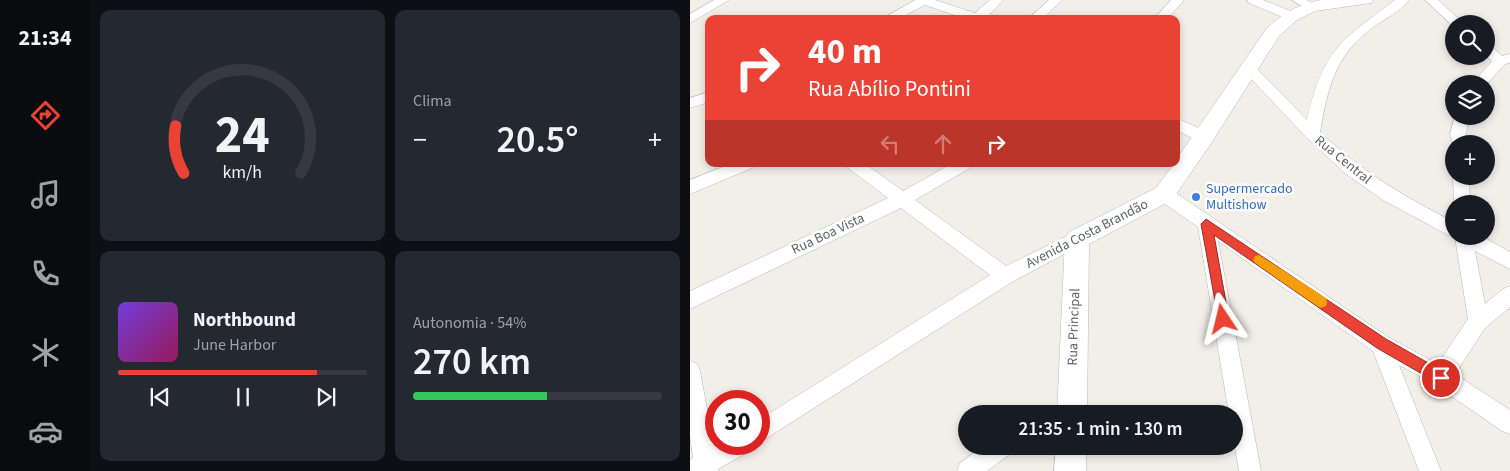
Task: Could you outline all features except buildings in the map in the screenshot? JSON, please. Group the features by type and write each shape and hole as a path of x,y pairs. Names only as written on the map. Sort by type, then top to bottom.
{"street":[{"path":"690,19 723,0"},
{"path":"895,15 923,0 969,15"},
{"path":"981,15 997,0"},
{"path":"1039,15 1056,0"},
{"path":"1164,15 1178,0"},
{"path":"1253,0 1290,16"},
{"name":"Avenida Costa Brandão","path":"770,425 1005,276 1164,194 1205,138 1248,68 1273,32 1304,3 1365,0"},
{"path":"1312,134 1317,106 1335,58 1349,41 1403,0"},
{"path":"1431,0 1448,15"},
{"path":"1488,75 1505,60"},
{"name":"Rua Central","path":"1248,68 1312,134 1353,171 1400,203 1445,226"},
{"path":"690,103 705,98"},
{"path":"1180,124 1205,138"},
{"path":"690,187 739,167"},
{"path":"858,167 1005,276"},
{"name":"Rua Boa Vista","path":"690,300 902,199 959,167"},
{"path":"1164,194 1381,344 1441,378 1510,423"},
{"path":"1206,224 1250,471"},
{"name":"Rua Principal","path":"1072,405 1077,240"},
{"path":"1465,245 1478,322"},
{"path":"1481,245 1510,261"},
{"path":"1441,378 1478,322 1510,295"},
{"path":"1381,344 1430,471"},
{"path":"690,371 701,469 723,455"},
{"path":"968,471 990,455"},
{"path":"1070,471 1071,455"}],"slow traffic":[{"path":"1259,260 1321,302"}],"place":[{"name":"Supermercado Multishow","path":"1196,197"}],"route":[{"path":"1223,319 1206,224 1381,344 1441,378"}]}
